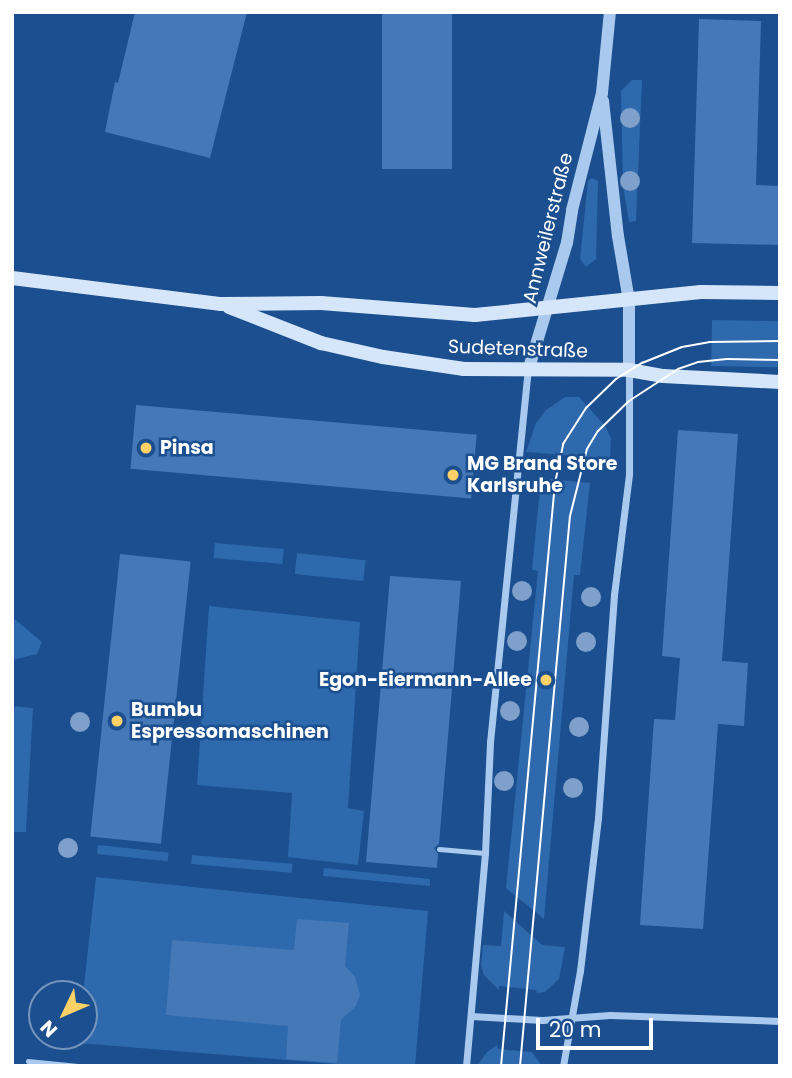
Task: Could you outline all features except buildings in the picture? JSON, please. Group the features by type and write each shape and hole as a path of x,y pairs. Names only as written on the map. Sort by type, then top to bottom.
{"main road":[{"name":"Sudetenstraße","path":"12,278 221,304 321,303 475,315 701,292 780,293"},
{"name":"Sudetenstraße","path":"221,304 321,343 383,357 464,369 629,370 663,376 780,382"}],"street":[{"name":"Annweilerstraße","path":"528,371 548,309 602,93 610,12"},
{"name":"Annweilerstraße","path":"602,93 618,236 629,301 629,370"},
{"path":"563,1066 569,1019 580,971 598,818 614,595 629,474 629,370"},
{"path":"466,1066 485,853 491,741 528,371"},
{"path":"471,1016 569,1019 610,1015 780,1021"}],"lane":[{"path":"439,849 485,853"},
{"path":"28,1061 78,1066"}],"shaded area":[{"path":"632,80 642,80 636,221 629,222 623,186 621,91"},
{"path":"592,178 598,181 596,259 586,267 580,259 588,181"},
{"path":"712,320 780,321 779,367 711,366"},
{"path":"565,397 579,397 606,427 611,439 610,459 526,452 536,423 546,410"},
{"path":"541,478 590,483 580,575 574,575 544,919 506,888 538,571 532,570"},
{"path":"215,543 284,549 282,564 214,558"},
{"path":"297,553 366,560 363,581 295,574"},
{"path":"209,606 360,622 348,808 364,811 358,865 288,857 292,793 197,785"},
{"path":"12,617 42,642 37,654 12,660"},
{"path":"12,706 33,708 26,832 12,832"},
{"path":"98,845 169,852 168,861 97,854"},
{"path":"192,855 293,864 292,873 191,864"},
{"path":"324,868 430,879 430,886 323,876"},
{"path":"96,877 428,911 415,1066 360,1066 98,1045 98,980 85,980"},
{"path":"504,911 542,945 565,947 559,979 545,992 499,986 499,990 484,975 481,966 483,945 501,946"},
{"path":"497,1045 498,1049 532,1052 542,1066 477,1066 487,1052"}],"tram line":[{"path":"501,1066 555,483 563,444 586,408 616,379 642,363 682,347 709,342 780,341"},
{"path":"520,1066 570,516 587,449 598,431 629,401 678,369 698,362 727,359 780,360"}],"place":[{"name":"Pinsa","path":"146,448"},
{"name":"MG Brand Store Karlsruhe","path":"453,475"},
{"name":"Egon-Eiermann-Allee","path":"546,680"},
{"name":"Bumbu Espressomaschinen","path":"117,721"}]}
